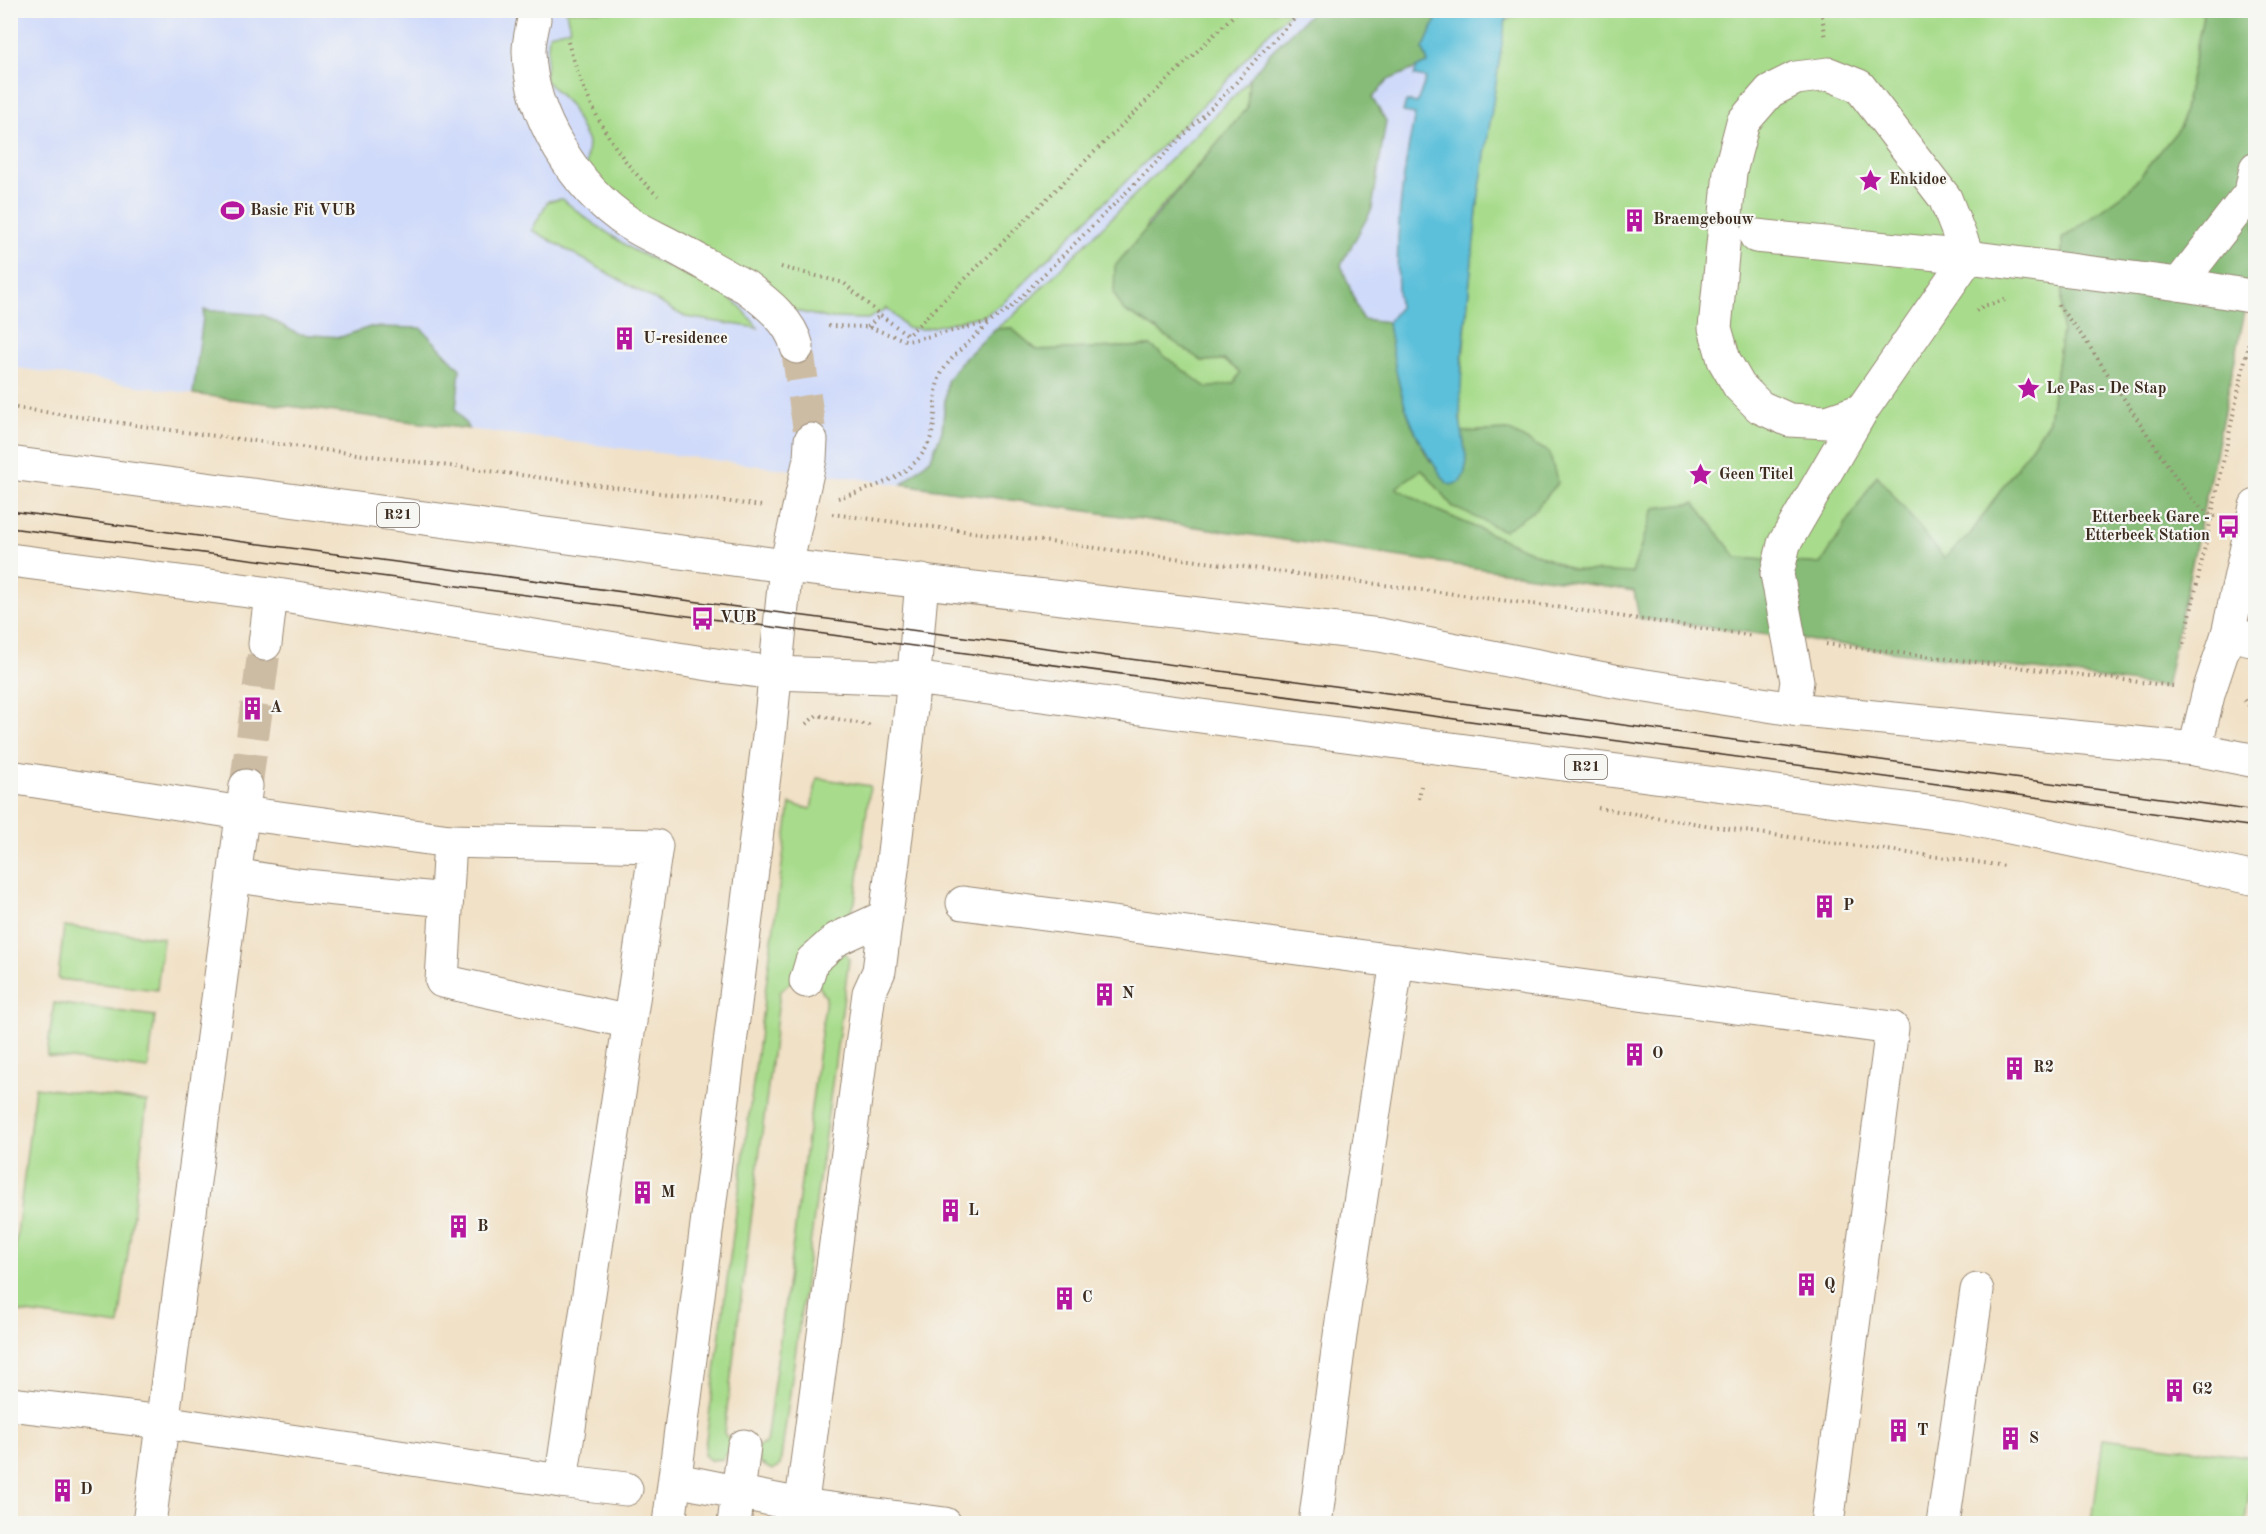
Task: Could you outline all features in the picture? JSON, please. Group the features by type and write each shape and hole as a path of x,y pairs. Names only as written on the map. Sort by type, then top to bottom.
{"main road":[{"path":"534,19 529,49 531,72 537,96 555,139 580,177 607,206 629,223 746,287 761,299 792,336"},
{"path":"1862,411 1827,422 1789,420 1760,407 1739,386 1724,360 1715,328 1730,172 1743,122 1770,91 1796,78 1829,74 1859,86 1945,198 1968,257"},
{"path":"2179,284 2251,192 2256,168"},
{"path":"1756,236 1968,257 2179,284 2254,309"},
{"path":"1793,709 1797,681 1777,574 1784,544 1862,411 1968,257"},
{"path":"669,1524 776,673 786,567 810,459 811,440"},
{"name":"R21","path":"10,463 786,567 1380,635 1614,681 1793,709 2195,749 2256,761"},
{"path":"2195,749 2209,691 2242,637 2256,506"},
{"name":"R21","path":"10,560 271,594 674,659 776,673 913,678 1958,816 2256,879"},
{"path":"800,1514 867,1005 869,993 879,971 894,861 922,581"},
{"path":"265,644 271,594"},
{"path":"10,777 244,799 450,841 656,846 561,1481"},
{"path":"149,1524 244,799"},
{"path":"450,841 442,981 630,1022"},
{"path":"234,875 296,885 446,900"},
{"path":"963,903 1892,1028 1827,1524"},
{"path":"806,981 812,961 837,939 885,917"},
{"path":"1315,1524 1341,1328 1397,962"},
{"path":"1943,1524 1977,1290"},
{"path":"10,1404 162,1422 626,1489"},
{"path":"736,1508 744,1446"},
{"path":"676,1480 736,1508 945,1524"}],"path":[{"path":"775,266 844,283 880,315 908,335 1239,10"},
{"path":"799,510 862,491 901,476 925,453 933,429 939,378 953,358 988,323 1009,309 1159,160 1233,86 1303,10"},
{"path":"1821,10 1828,49"},
{"path":"534,19 562,21 574,64 600,122 633,170 666,203"},
{"path":"1973,313 1983,306 2006,300"},
{"path":"2182,652 2254,309"},
{"path":"868,327 880,315"},
{"path":"792,336 868,327 908,341 988,323"},
{"path":"2251,331 2256,335"},
{"path":"10,407 177,431 1547,606 1790,640 2175,686"},
{"path":"2238,698 2247,701 2255,711 2252,729"},
{"path":"2245,709 2255,711"},
{"path":"803,727 817,715 868,724 878,733"},
{"path":"1419,799 1421,786"}],"shaded area":[{"path":"11,11 2255,11 2169,669 855,478 193,394 11,367"}],"green space":[{"path":"1526,10 2200,10 2203,15 2181,126 2129,190 2062,239 2062,332 2049,421 1969,536 1944,559 1821,564 1737,558 1654,508 1632,574 1573,570 1436,510 1395,488 1422,469 1453,507 1508,430 1461,432 1460,391 1478,201 1505,21"},
{"path":"566,11 1291,11 1258,43 1227,81 1004,302 985,315 923,329 907,328 887,308 868,319 827,318 783,308 634,216 586,172 588,142 570,105 545,80 549,34 570,29"},
{"path":"1313,11 1440,11 1423,49 1428,63 1388,80 1372,98 1386,121 1372,209 1341,265 1362,319 1388,322 1402,394 1420,443 1430,461 1464,443 1461,432 1508,430 1549,452 1558,483 1536,509 1504,531 1453,507 1422,469 1396,488 1436,510 1573,570 1632,573 1654,508 1695,503 1737,558 1821,564 1877,475 1944,558 1969,536 2049,421 2062,331 2062,239 2129,190 2181,126 2203,16 2200,11 2255,11 2255,264 2166,687 1639,618 1634,591 902,484 931,458 942,431 947,381 959,364 995,329 1011,328 1037,350 1151,346 1207,388 1234,383 1240,372 1224,360 1202,361 1145,322 1124,311 1114,294 1115,266 1247,108 1249,79 1270,53"},
{"path":"1249,79 1247,108 1147,224 1124,311 1145,322 1202,361 1223,360 1240,372 1234,384 1207,388 1151,346 1037,350 1011,328 995,329 1014,315"},
{"path":"562,199 633,250 720,291 741,307 758,328 685,317 532,230 548,201"},
{"path":"204,310 263,315 298,334 341,337 370,327 421,328 460,369 456,409 469,429 193,394"},
{"path":"817,778 870,786 855,902 845,920 780,992 724,1433 733,1445 723,1459 710,1460 704,1455 790,804 811,809"},
{"path":"64,926 163,938 157,990 58,979"},
{"path":"845,952 849,959 780,1466 772,1470 760,1463 755,1448 766,1443 826,997 817,983 822,968"},
{"path":"54,1003 155,1016 148,1069 47,1056"},
{"path":"35,1087 147,1102 119,1325 11,1311 11,1283"},
{"path":"2103,1438 2254,1457 2245,1523 2092,1523"}],"water":[{"path":"1440,11 1507,11 1478,201 1462,360 1460,419 1467,462 1460,482 1451,485 1447,483 1421,444 1405,407 1388,322 1399,308 1398,234 1406,163 1415,114 1403,112 1406,101 1417,103 1426,78 1414,76 1417,67 1428,63 1423,49"}],"tunnel":[{"path":"797,347 811,440"},
{"path":"246,786 265,644"}],"tram line":[{"path":"10,511 1395,694 2256,811"},
{"path":"10,528 780,628 2256,827"}],"place":[{"name":"Enkidoe","path":"1871,180"},
{"name":"Basic Fit VUB","path":"232,211"},
{"name":"Braemgebouw","path":"1635,220"},
{"name":"U-residence","path":"625,339"},
{"name":"Le Pas - De Stap","path":"2028,389"},
{"name":"Geen Titel","path":"1701,475"},
{"name":"Etterbeek Gare - Etterbeek Station","path":"2228,527"},
{"name":"VUB","path":"702,618"},
{"name":"A","path":"252,708"},
{"name":"P","path":"1825,906"},
{"name":"N","path":"1104,994"},
{"name":"O","path":"1634,1054"},
{"name":"R2","path":"2015,1068"},
{"name":"M","path":"643,1193"},
{"name":"L","path":"950,1211"},
{"name":"B","path":"459,1227"},
{"name":"Q","path":"1806,1285"},
{"name":"C","path":"1064,1298"},
{"name":"G2","path":"2174,1390"},
{"name":"T","path":"1899,1431"},
{"name":"S","path":"2011,1439"},
{"name":"D","path":"62,1490"}]}
